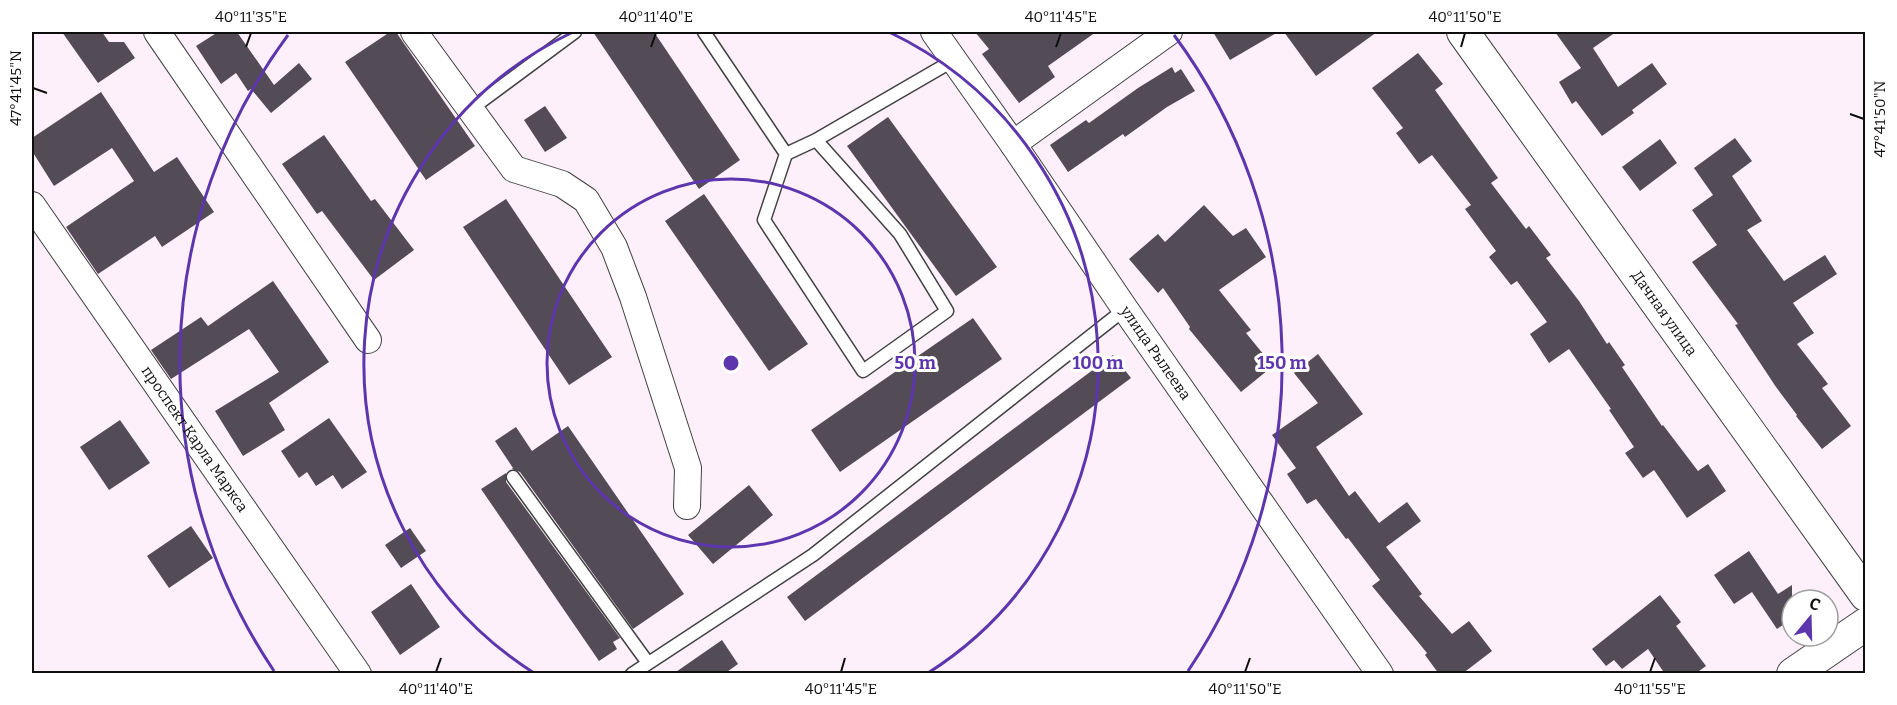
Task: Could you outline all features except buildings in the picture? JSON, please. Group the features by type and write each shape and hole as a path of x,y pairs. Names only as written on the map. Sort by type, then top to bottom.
{"street":[{"path":"157,32 368,340"},
{"path":"414,32 514,169 562,184 586,200 614,247 633,297 688,468 687,506"},
{"name":"улица Рылеева","path":"934,32 1014,144 1125,309 1380,674"},
{"path":"1014,144 1169,32"},
{"name":"Дачная улица","path":"1463,32 1866,595"},
{"name":"проспект Карла Маркса","path":"32,205 358,674"},
{"path":"1793,674 1866,624"}],"lane":[{"path":"471,109 575,32"},
{"path":"704,32 786,154"},
{"path":"816,140 900,234 947,311 863,371 764,220 786,154 816,140 954,60"},
{"path":"632,674 813,555 1125,309"},
{"path":"513,477 648,663"}]}
